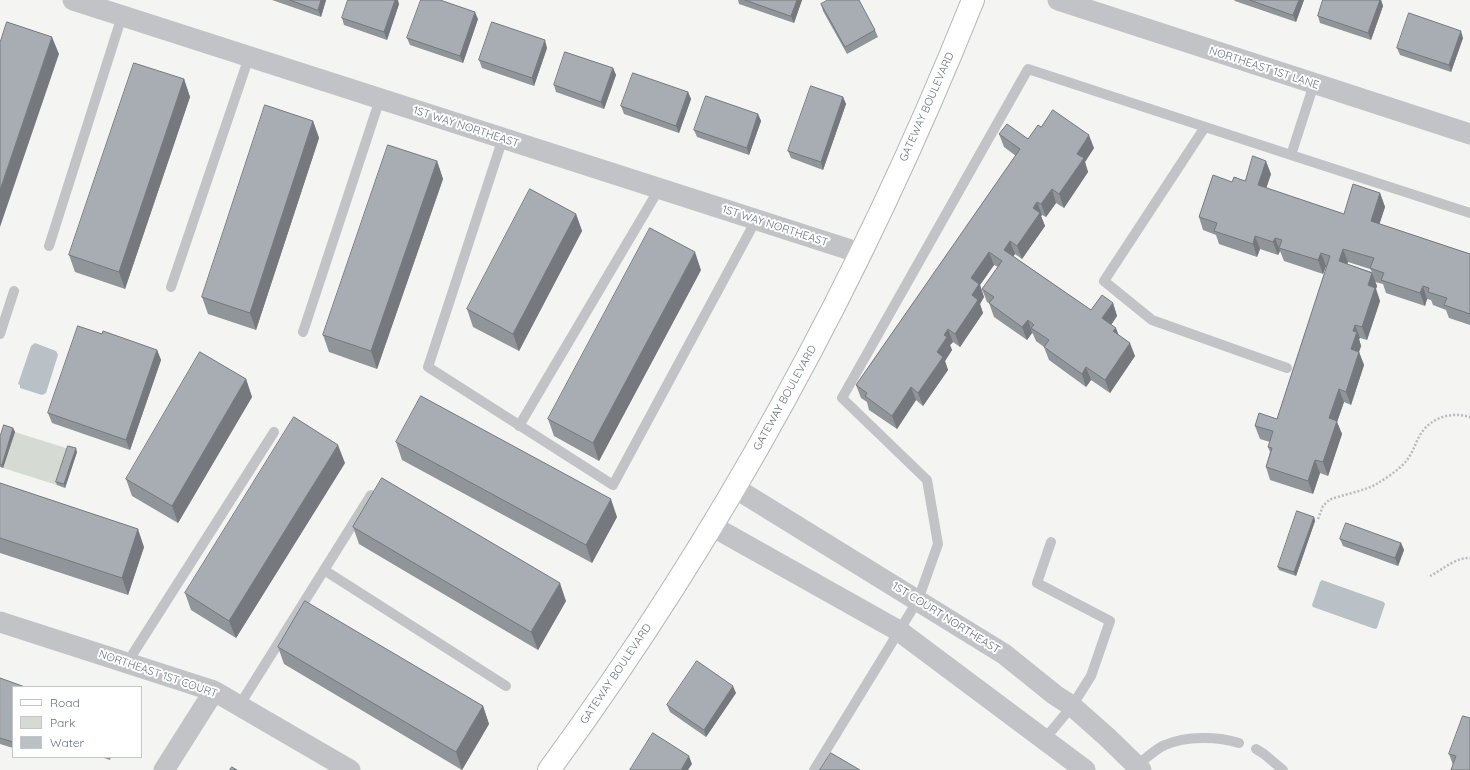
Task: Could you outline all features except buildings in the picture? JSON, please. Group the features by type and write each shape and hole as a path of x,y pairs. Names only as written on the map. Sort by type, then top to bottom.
{"main road":[{"name":"GATEWAY BOULEVARD","path":"549,770 586,720 636,647 735,488 792,387 860,253 924,116 973,0"}],"street":[{"name":"1ST WAY NORTHEAST","path":"73,0 860,253"},
{"name":"NORTHEAST 1ST LANE","path":"1058,0 1470,134"},
{"name":"1ST COURT NORTHEAST","path":"735,488 1004,654 1055,695 1072,706 1139,767"},
{"path":"712,526 899,631 1080,768"},
{"name":"NORTHEAST 1ST COURT","path":"0,622 214,691 350,770"},
{"path":"164,770 214,691"}],"lane":[{"path":"49,246 122,16"},
{"path":"171,287 249,57"},
{"path":"814,770 918,600 938,544 928,480 842,398 1028,69 1470,214"},
{"path":"1291,155 1314,84"},
{"path":"304,332 380,99"},
{"path":"1205,127 1104,281 1152,320 1287,368"},
{"path":"503,138 428,367 613,485 756,220"},
{"path":"520,426 659,189"},
{"path":"0,334 14,291"},
{"path":"127,663 274,432"},
{"path":"239,706 371,495"},
{"path":"1044,740 1072,706 1091,676 1110,621 1037,583 1051,542"},
{"path":"324,570 506,686"},
{"path":"1139,767 1164,745 1175,742 1209,738 1224,739 1239,743"},
{"path":"1256,749 1283,770"}],"path":[{"path":"1318,519 1323,506 1330,500 1377,484 1396,470 1406,460 1420,434 1429,424 1446,415 1470,417"},
{"path":"1430,576 1458,561 1465,558 1470,558"}],"green space":[{"path":"15,432 69,449 57,485 3,468"}],"water":[{"path":"35,343 56,351 58,355 46,393 42,395 20,388 20,385 18,384 31,346"},
{"path":"1322,580 1384,602 1385,604 1377,628 1375,629 1313,607 1312,605"}]}
